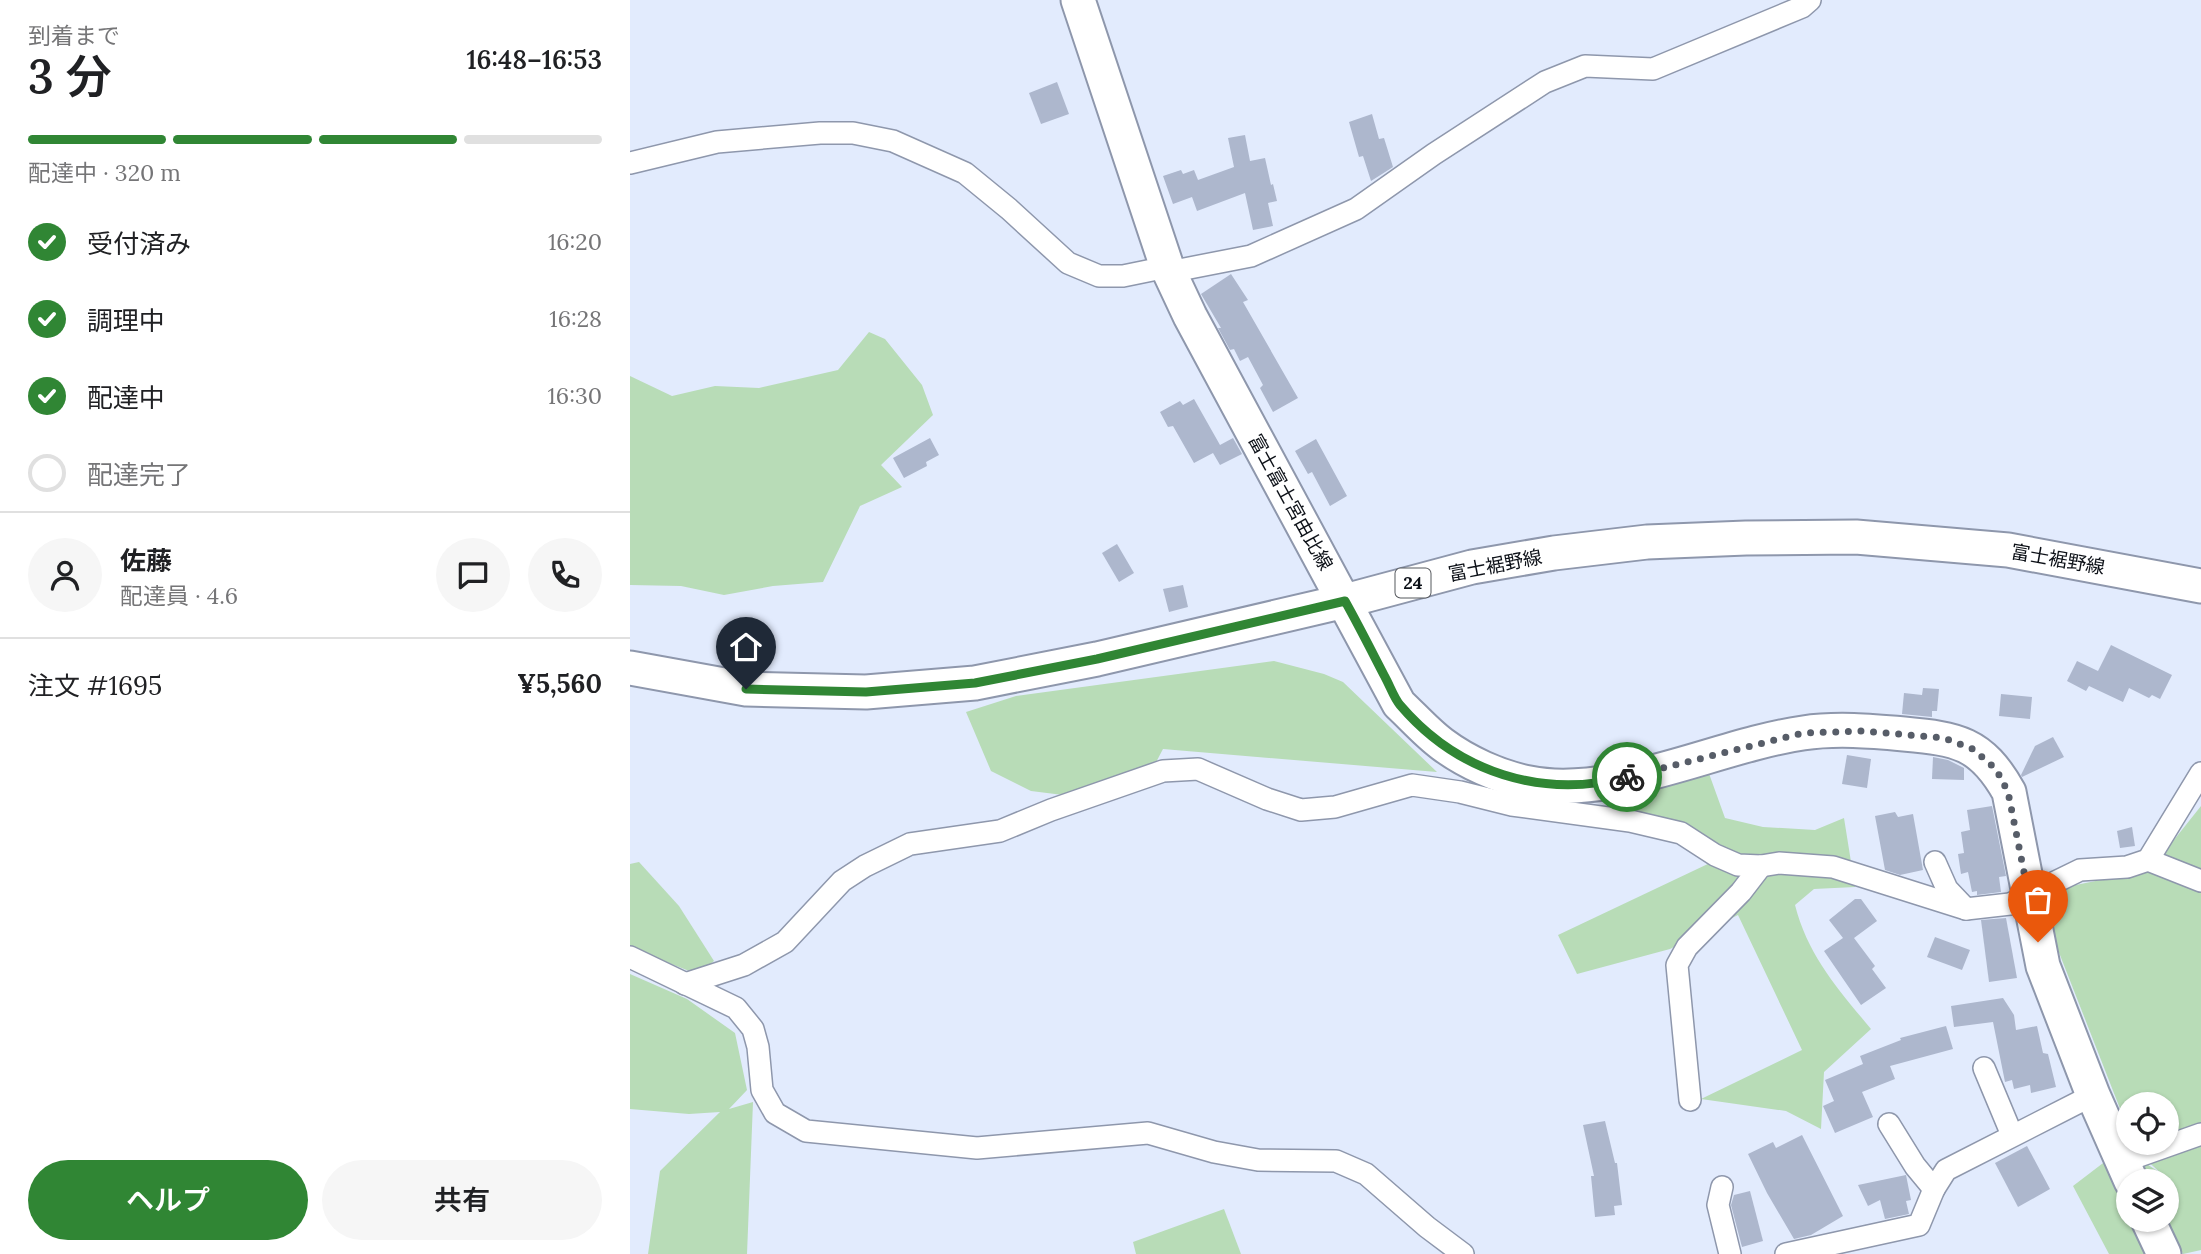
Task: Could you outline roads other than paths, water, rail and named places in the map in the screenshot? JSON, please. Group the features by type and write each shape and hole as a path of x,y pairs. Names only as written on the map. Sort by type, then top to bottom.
{"main road":[{"name":"富士富士宮由比線","path":"1078,0 1168,270 1190,316 1399,704 1442,744 1487,770 1528,783 1567,787 1607,783 1803,733 1863,731 1944,738 1973,749 1996,769 2008,792 2043,966 2125,1169"},
{"name":"富士裾野線","path":"630,668 746,689 866,692 975,683 1097,659 1345,601 1472,567 1554,553 1647,542 1856,537 2008,550 2201,586"},
{"path":"2154,1232 2164,1254"}],"street":[{"path":"630,163 717,142 820,133 853,133 893,141 965,173 1068,263 1099,276 1168,270 1251,256 1356,209 1434,153 1545,82 1585,66 1653,69 1802,6 1810,0"},
{"path":"685,984 744,965 785,942 842,881 865,866 910,844 1000,831 1163,771 1198,769 1267,799 1301,810 1335,807 1412,785 1512,804 1630,821 1681,833 1715,855 1738,865 1761,866 1779,863 1833,867 1966,909 2010,904 2080,870 2127,867 2148,860 2201,881"},
{"path":"2148,860 2201,773"},
{"path":"1935,862 1947,889 1966,909"},
{"path":"1690,1100 1678,965 1687,947 1741,892 1761,866"},
{"path":"630,957 736,1008 753,1029 758,1047 762,1090 775,1113 806,1131 977,1148 1148,1133 1214,1152 1258,1160 1336,1161 1366,1174 1463,1254"},
{"path":"1984,1068 2012,1135"},
{"path":"1786,1254 1919,1225 1934,1189 1946,1170 2093,1095"},
{"path":"1889,1124 1915,1166 1934,1189"},
{"path":"2130,1169 2201,1134"},
{"path":"1722,1187 1718,1205 1730,1254"}]}
